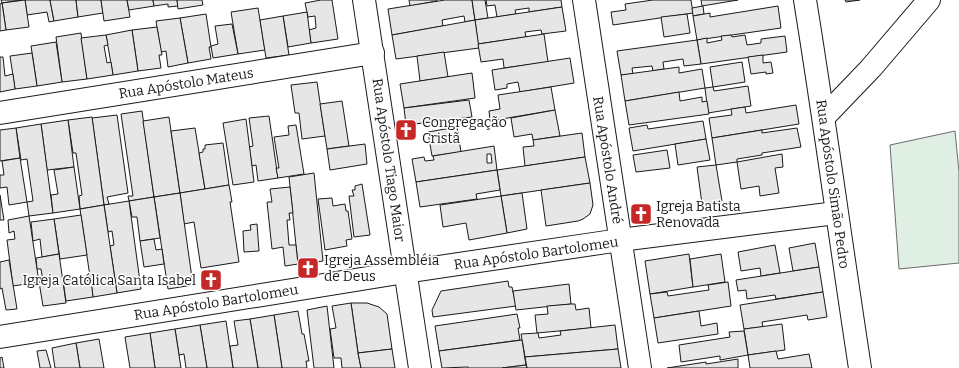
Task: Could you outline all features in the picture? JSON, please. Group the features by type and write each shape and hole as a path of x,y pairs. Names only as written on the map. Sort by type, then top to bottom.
{"street":[{"name":"Rua Apóstolo Tiago Maior","path":"364,0 420,368"},
{"name":"Rua Apóstolo André","path":"584,0 640,368"},
{"name":"Rua Apóstolo Simão Pedro","path":"805,0 824,117 836,213 860,368"},
{"path":"824,117 871,68 929,0"},
{"name":"Rua Apóstolo Mateus","path":"0,113 373,53"},
{"name":"Rua Apóstolo Bartolomeu","path":"0,337 405,272 620,240 836,213"}],"green space":[{"path":"955,131 959,172 959,263 899,269 890,145"}],"building":[{"path":"1,0 22,0 2,3"},
{"path":"25,0 50,0 54,21 49,22 47,12 27,15"},
{"path":"25,0 29,27 6,30 2,3"},
{"path":"50,0 76,0 78,17 54,21"},
{"path":"76,0 101,0 103,13 78,17"},
{"path":"101,0 127,0 130,17 104,21"},
{"path":"127,0 153,0 154,6 129,10"},
{"path":"153,0 177,0 178,6 168,7 168,4 154,6"},
{"path":"177,0 202,0 203,5 178,9"},
{"path":"321,0 332,0 338,39 311,43 309,30 316,28 315,16 308,17 305,3"},
{"path":"409,0 437,0 437,1 410,6"},
{"path":"445,0 472,0 475,20 465,22 464,16 442,20 443,26 392,35 388,9"},
{"path":"472,0 485,0 488,18 475,20"},
{"path":"486,0 561,0 562,7 529,12 529,8 515,10 516,14 497,17 495,5 487,6"},
{"path":"653,0 691,0 693,13 613,25 611,12 626,10 625,4"},
{"path":"701,0 738,0 702,6"},
{"path":"845,0 860,0 846,2"},
{"path":"2,3 6,30 0,31 0,4"},
{"path":"703,6 704,14 693,16 692,8"},
{"path":"778,6 781,28 697,40 693,16 710,13 710,17"},
{"path":"562,7 566,31 542,34 541,30 525,32 526,37 478,44 475,20"},
{"path":"258,8 265,50 238,54 231,12"},
{"path":"307,12 311,43 288,47 283,16"},
{"path":"206,14 211,47 209,47 211,59 188,63 180,18"},
{"path":"687,14 690,33 664,37 661,17"},
{"path":"283,16 289,55 266,58 260,20"},
{"path":"180,18 188,63 168,67 166,51 161,52 156,21"},
{"path":"475,20 479,48 396,59 392,35"},
{"path":"232,24 238,54 213,58 211,46 218,44 215,26"},
{"path":"157,27 162,55 159,55 161,68 138,71 132,30"},
{"path":"132,30 138,71 113,75 106,35"},
{"path":"81,33 87,79 62,82 56,37"},
{"path":"544,34 548,62 504,68 503,59 481,62 478,44"},
{"path":"106,35 108,45 104,46 107,63 111,62 113,75 87,79 81,38"},
{"path":"731,35 732,37 745,35 747,45 761,43 761,39 785,36 787,52 701,64 697,40 707,38 707,43 722,40 721,36"},
{"path":"697,40 701,64 684,66 683,59 663,62 664,69 653,71 652,66 632,68 633,74 621,75 617,51"},
{"path":"56,42 62,82 37,86 31,46"},
{"path":"444,52 448,77 420,81 417,56"},
{"path":"32,53 37,86 15,89 10,56"},
{"path":"763,55 763,63 771,62 773,73 766,74 766,72 751,74 748,57"},
{"path":"0,57 3,57 5,76 13,74 15,89 0,92"},
{"path":"570,58 574,83 520,92 518,82 507,84 507,88 495,90 492,70"},
{"path":"742,62 745,82 713,87 710,67"},
{"path":"679,67 679,73 702,69 705,88 625,101 621,75"},
{"path":"472,73 475,98 404,108 400,84"},
{"path":"317,82 325,136 302,139 299,113 295,113 291,85"},
{"path":"748,86 751,106 708,113 705,88 713,87 714,91"},
{"path":"551,87 555,110 490,121 489,111 500,109 498,95"},
{"path":"679,92 680,101 702,97 702,102 707,101 709,114 629,125 625,101"},
{"path":"469,100 472,117 406,125 404,108"},
{"path":"342,101 349,146 327,149 320,104"},
{"path":"796,105 799,124 712,138 709,118 732,115 731,109 745,107 746,113"},
{"path":"555,110 560,136 533,140 532,134 514,137 511,118"},
{"path":"142,111 154,197 129,201 128,196 133,196 121,114"},
{"path":"117,115 128,193 107,197 109,204 104,205 92,118"},
{"path":"269,116 278,178 258,181 256,165 252,166 249,147 253,146 249,118"},
{"path":"92,117 104,205 80,209 79,196 82,195 76,153 73,153 68,120"},
{"path":"169,117 180,193 154,197 143,121"},
{"path":"246,119 254,182 233,185 223,123"},
{"path":"68,120 74,167 47,170 41,124"},
{"path":"703,121 706,139 633,151 629,128 647,125 648,129"},
{"path":"41,124 53,213 29,216 27,202 33,201 27,159 21,160 16,128"},
{"path":"296,125 304,174 278,178 276,168 279,168 274,137 289,135 288,126"},
{"path":"457,127 461,152 432,156 428,132"},
{"path":"16,128 20,158 0,161 0,130"},
{"path":"195,128 205,189 180,193 171,131"},
{"path":"797,128 801,147 762,153 762,155 737,159 737,162 716,165 712,138 762,130 762,133"},
{"path":"582,133 585,157 525,166 523,147 534,146 533,140"},
{"path":"706,139 710,160 678,165 675,144"},
{"path":"223,143 229,185 205,189 199,153 203,152 205,145"},
{"path":"365,144 367,164 330,170 327,149"},
{"path":"494,146 497,170 416,182 412,159 424,157 425,161 434,160 433,156","holes":["487,154 491,154 492,163 487,163"]},
{"path":"667,150 670,168 636,172 633,155"},
{"path":"782,154 783,167 775,168 779,193 760,196 759,186 741,189 737,162"},
{"path":"585,157 590,183 501,196 497,170"},
{"path":"20,158 27,202 9,205 7,187 0,188 0,175 4,175 2,161"},
{"path":"716,165 722,201 702,204 697,167"},
{"path":"74,167 80,209 53,213 51,195 58,194 54,170"},
{"path":"497,170 500,190 476,194 477,199 420,207 416,182"},
{"path":"314,173 323,261 298,265 289,177"},
{"path":"590,183 593,205 590,214 578,221 546,226 541,190"},
{"path":"362,184 370,235 354,237 349,196 354,196 352,190 355,190 355,186"},
{"path":"229,185 239,262 201,268 194,222 184,224 180,193"},
{"path":"290,187 293,213 289,213 290,220 287,220 289,245 296,245 298,264 285,266 283,247 272,249 267,202 272,202 270,189"},
{"path":"180,193 193,285 168,289 154,197"},
{"path":"522,193 527,229 507,233 501,196"},
{"path":"0,195 4,220 0,220"},
{"path":"501,196 507,233 469,240 466,223 443,227 440,205"},
{"path":"154,197 160,238 140,241 137,217 132,217 129,201"},
{"path":"332,198 333,206 345,204 346,211 348,211 352,239 346,240 347,246 325,250 318,199"},
{"path":"129,201 141,289 117,293 110,246 114,245 112,231 108,232 104,205"},
{"path":"104,205 117,293 93,297 80,209"},
{"path":"81,215 87,255 60,259 54,219"},
{"path":"29,216 39,282 13,286 7,240 15,239 14,231 9,233 8,220"},
{"path":"54,219 59,254 42,257 40,239 33,241 31,222"},
{"path":"257,224 259,251 244,252 243,231 251,230 250,225"},
{"path":"154,239 156,250 162,249 164,264 144,267 140,241"},
{"path":"815,243 819,267 793,271 789,248"},
{"path":"775,245 780,273 761,276 760,268 741,271 738,252"},
{"path":"59,254 66,303 43,306 39,282 43,282 41,269 37,269 36,258"},
{"path":"689,254 693,287 650,294 645,261"},
{"path":"721,254 725,282 693,287 690,259"},
{"path":"9,260 17,309 6,310 2,288 0,289 0,262"},
{"path":"819,267 823,292 776,299 775,295 747,299 746,290 738,291 736,280"},
{"path":"72,279 73,283 91,280 93,297 66,301 63,280"},
{"path":"508,281 509,287 512,287 516,306 433,317 432,310 441,291"},
{"path":"728,282 731,306 654,318 650,294 667,292 668,296 709,290 708,285"},
{"path":"569,284 571,304 516,310 513,291"},
{"path":"823,292 827,317 808,320 807,315 762,322 763,327 744,329 740,305"},
{"path":"351,303 367,303 379,307 387,314 392,349 358,353"},
{"path":"351,303 361,368 342,368 341,358 334,358 330,329 336,328 332,306"},
{"path":"575,304 576,310 589,308 591,328 537,333 535,315 548,314 547,306"},
{"path":"327,306 334,368 314,368 307,310"},
{"path":"298,311 309,361 306,361 307,368 282,368 274,315"},
{"path":"699,311 701,326 717,323 718,334 658,343 654,318"},
{"path":"517,314 520,328 518,328 520,340 439,351 435,326"},
{"path":"274,315 282,368 258,368 250,319"},
{"path":"250,319 258,368 233,368 230,346 238,345 234,321"},
{"path":"226,321 233,368 207,368 200,325"},
{"path":"782,324 785,350 748,355 744,329"},
{"path":"200,325 207,368 186,368 184,354 179,355 175,329"},
{"path":"615,325 618,349 525,357 521,334 538,333 539,338 561,335 560,331"},
{"path":"175,329 181,368 155,368 150,333"},
{"path":"744,331 748,355 720,360 720,356 681,362 679,345 730,337 729,332"},
{"path":"150,333 155,368 130,368 125,337"},
{"path":"99,339 104,368 80,368 76,343"},
{"path":"522,340 526,365 502,368 442,368 439,351"},
{"path":"76,343 80,368 55,368 52,348"},
{"path":"392,349 395,368 361,368 358,353"},
{"path":"618,349 621,368 527,368 525,357"},
{"path":"46,350 51,368 40,368 37,351"},
{"path":"776,351 778,359 809,354 812,368 750,368 748,355"},
{"path":"2,357 4,368 0,368 0,358"},
{"path":"738,359 738,368 667,368 706,362 706,364"},
{"path":"526,365 527,368 502,368"}],"place":[{"name":"Congregação Cristã","path":"406,130"},
{"name":"Igreja Batista Renovada","path":"641,214"},
{"name":"Igreja Assembléia de Deus","path":"308,268"},
{"name":"Igreja Católica Santa Isabel","path":"211,280"}]}
